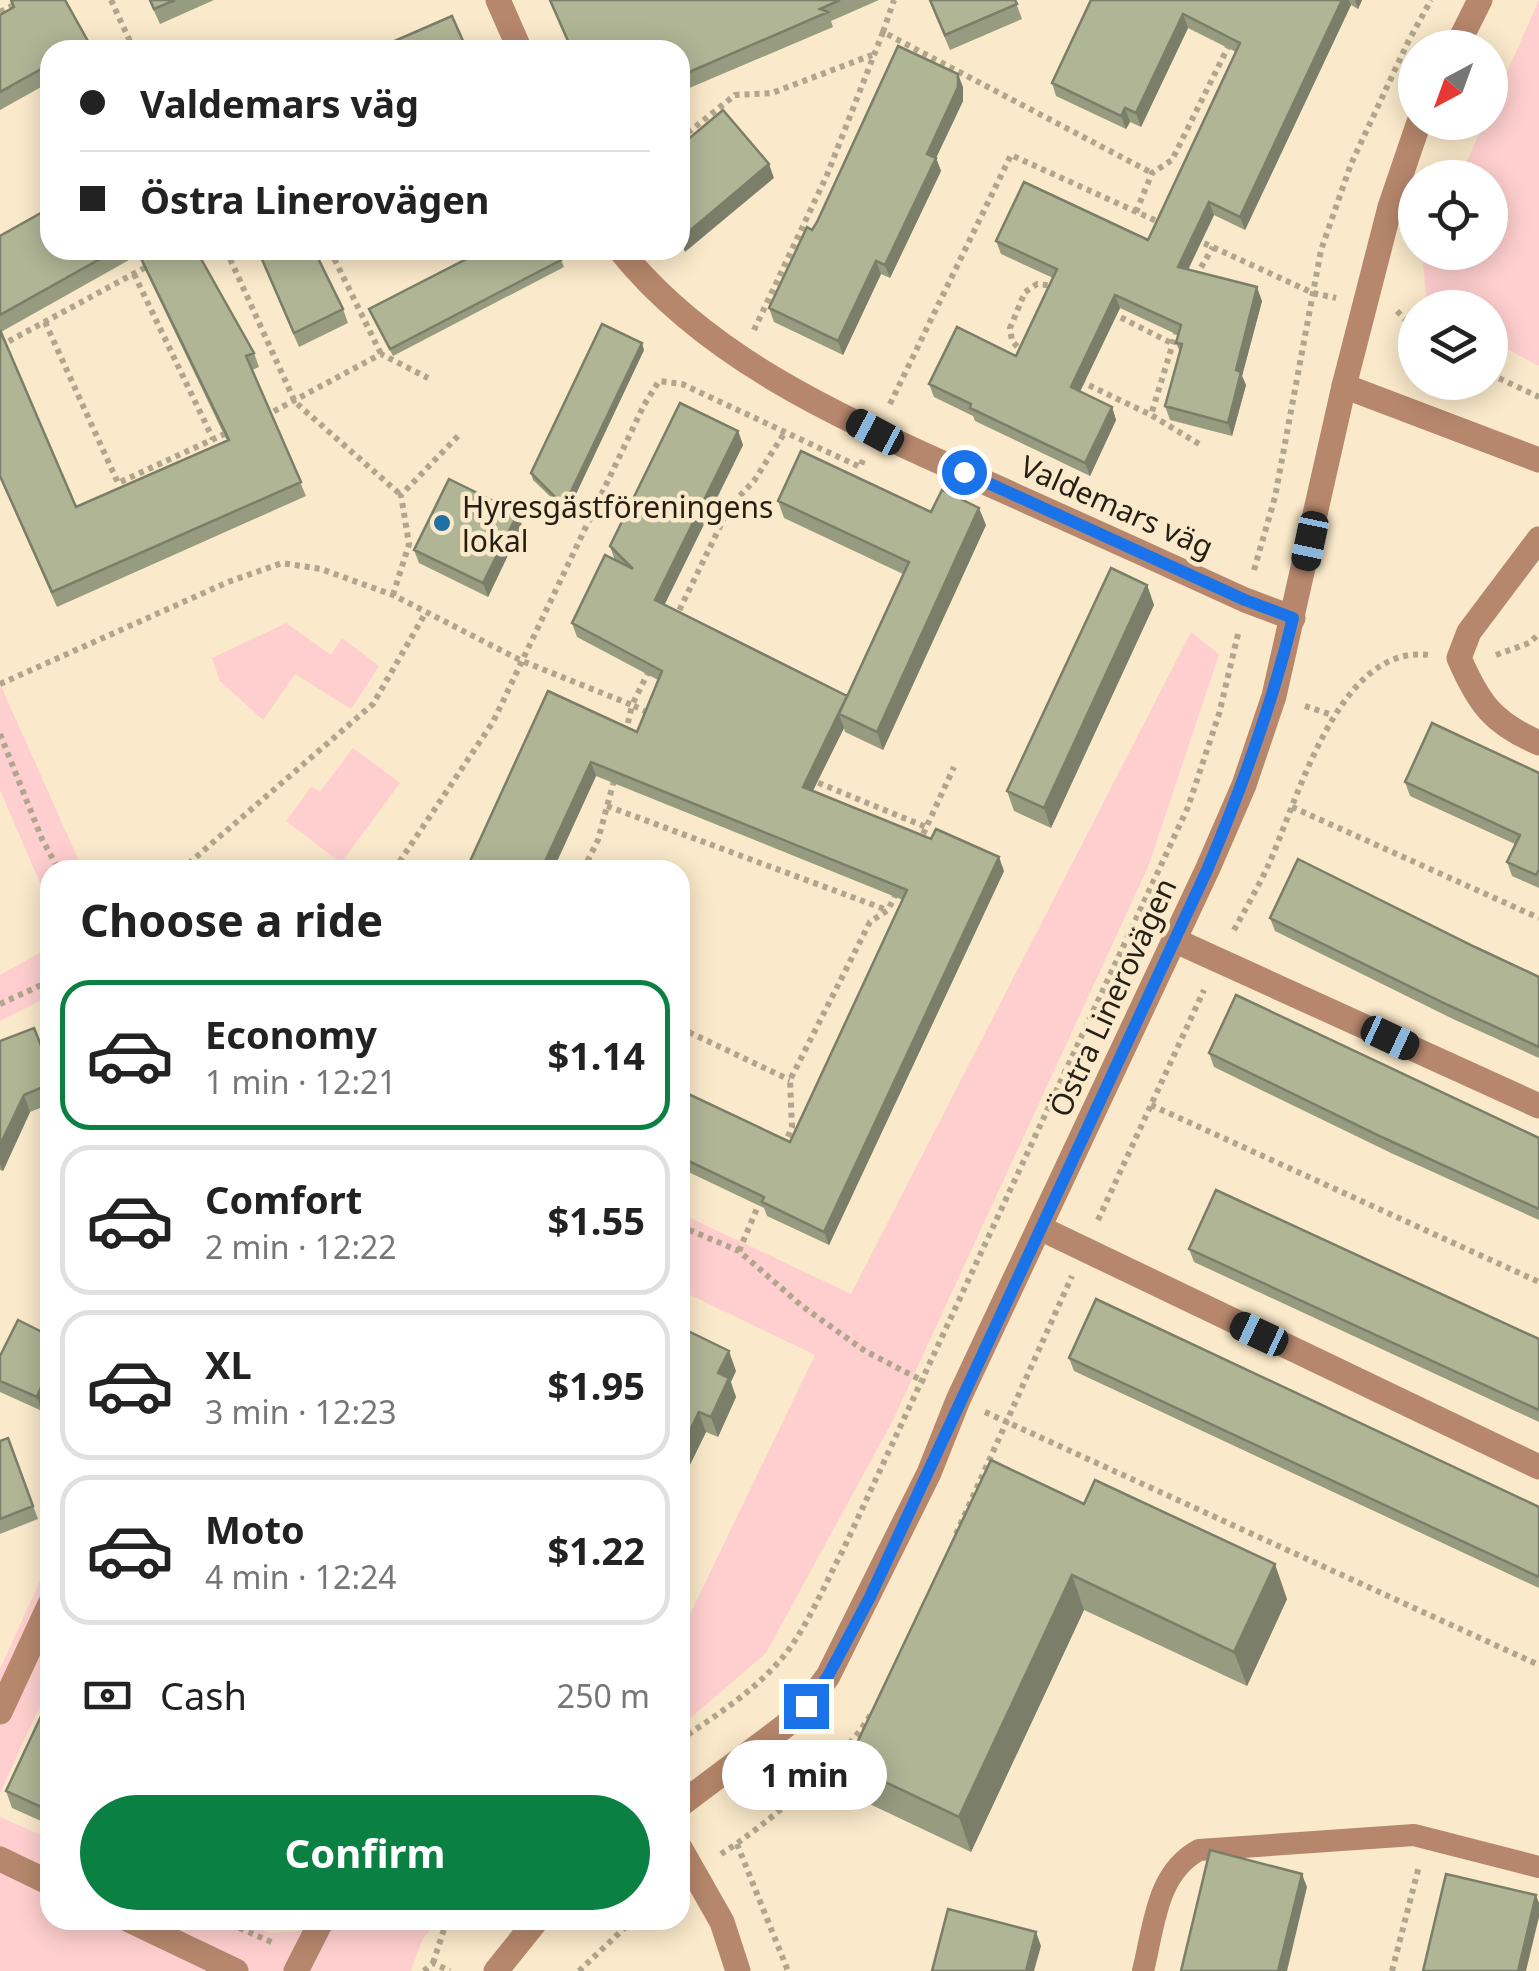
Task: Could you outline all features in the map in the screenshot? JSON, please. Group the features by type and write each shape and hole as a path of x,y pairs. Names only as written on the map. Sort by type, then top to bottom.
{"street":[{"path":"498,0 516,40"},
{"path":"1465,30 1480,0"},
{"name":"Östra Linerovägen","path":"690,1797 785,1726 828,1676 929,1472 958,1400 1244,784 1274,696 1344,386 1390,207 1413,140"},
{"name":"Valdemars väg","path":"628,260 643,278 739,360 875,432 1245,600 1293,618"},
{"path":"1344,386 1539,460"},
{"path":"1539,539 1469,632 1460,658 1474,694 1494,717 1512,732 1539,743"},
{"path":"1174,940 1539,1106"},
{"path":"1040,1228 1539,1467"},
{"path":"0,1712 40,1626"},
{"path":"0,1859 40,1877"},
{"path":"690,1866 722,1922 738,1971"},
{"path":"150,1930 236,1971"},
{"path":"296,1971 317,1930"},
{"path":"496,1971 529,1930"}],"lane":[{"path":"1143,1971 1170,1874 1184,1858 1199,1850 1426,1836 1539,1866"}],"path":[{"path":"0,12 24,0"},
{"path":"111,0 129,40"},
{"path":"739,360 827,175 894,0"},
{"path":"690,1733 770,1671 795,1641 843,1550 1188,807 1219,714 1245,600 1275,496 1322,250 1358,146 1431,0"},
{"path":"882,32 1152,173"},
{"path":"1136,212 1152,173 1172,160 1234,36"},
{"path":"690,130 736,95 772,93 874,54"},
{"path":"1192,284 1213,247"},
{"path":"0,346 159,260"},
{"path":"231,260 295,402 401,495 410,544 393,595"},
{"path":"335,260 381,354 428,378"},
{"path":"134,274 214,439"},
{"path":"1038,360 1012,341 1010,328 1025,292 1036,284 1055,285 1072,294"},
{"path":"1106,310 1173,344"},
{"path":"1151,415 1182,314"},
{"path":"45,322 118,484 246,424"},
{"path":"262,417 381,354"},
{"path":"1070,376 1151,415 1199,444"},
{"path":"1508,382 1539,396"},
{"path":"673,622 730,506 754,481 785,432"},
{"path":"401,495 458,436"},
{"path":"0,684 228,582 282,563 321,569 393,595 522,661 650,713"},
{"path":"193,860 372,704 426,612"},
{"path":"951,1545 1218,960 1267,868 1332,715 1377,667 1396,656 1498,655 1529,643 1539,634"},
{"path":"624,742 632,706 657,656"},
{"path":"0,734 54,860"},
{"path":"588,860 598,840 619,760"},
{"path":"919,844 954,767"},
{"path":"798,774 926,827"},
{"path":"607,806 888,910"},
{"path":"1292,807 1539,918"},
{"path":"777,1162 792,1127 790,1080 870,922 888,910 903,877"},
{"path":"0,1004 40,986"},
{"path":"690,1033 790,1080"},
{"path":"1151,1105 1539,1282"},
{"path":"739,1250 762,1198"},
{"path":"690,1230 739,1250 802,1306 865,1351 958,1400 1539,1664"},
{"path":"788,1971 737,1844 839,1754 864,1726 872,1710"},
{"path":"1392,1971 1426,1836"},
{"path":"424,1971 433,1963 444,1930"},
{"path":"579,1971 622,1930"},
{"path":"433,1963 450,1971"}],"shaded area":[{"path":"1539,0 1539,366 1508,350 1508,290 1425,290 1424,270 1508,270 1508,160 1468,160 1476,140 1508,140 1508,70"},
{"path":"286,623 331,655 342,638 379,666 351,709 295,674 263,720 220,681 212,658"},
{"path":"1191,632 1219,654 1148,867 892,1422 766,1653 690,1718 690,1614 815,1355 690,1295 690,1218 851,1294"},
{"path":"0,684 79,860 40,860 40,883 0,790"},
{"path":"353,748 400,783 343,860 337,860 286,821 311,787 320,792"},
{"path":"40,953 40,1001 0,1021 0,975"},
{"path":"40,1581 40,1706 0,1793 0,1669"},
{"path":"0,1817 40,1835 40,1930 430,1930 411,1971 0,1971"}],"building":[{"path":"11,0 65,0 87,40 40,40 40,70 0,92 0,15 14,7"},
{"path":"150,0 175,0 154,9"},
{"path":"550,0 840,0 820,9 828,12 690,72 690,40 568,40"},
{"path":"930,0 1015,0 1017,4 945,35"},
{"path":"1091,0 1342,0 1240,217 1209,202 1178,267 1257,287 1236,370 1241,372 1228,423 1165,406 1182,344 1176,343 1181,325 1115,295 1071,387 1112,407 1085,463 929,384 957,327 1016,356 1057,269 996,241 1024,182 1148,240 1240,43 1183,14 1136,113 1125,108 1121,116 1052,83"},
{"path":"452,16 463,40 397,40"},
{"path":"898,46 958,74 958,87 927,154 936,158 885,265 876,261 838,341 769,308 807,227 812,230 817,222"},
{"path":"723,110 769,164 690,231 690,138"},
{"path":"40,214 40,260 98,260 0,315 0,236"},
{"path":"142,260 202,260 254,353 246,356 301,482 52,592 0,476 0,330 76,507 229,440"},
{"path":"262,260 319,260 343,309 294,333"},
{"path":"465,260 561,260 390,349 369,309"},
{"path":"602,324 642,343 564,506 531,473"},
{"path":"680,403 738,431 655,600 847,696 803,787 931,839 936,829 999,857 824,1232 762,1202 764,1197 690,1162 690,1095 790,1142 907,890 591,762 546,860 471,860 548,691 637,732 662,671 572,623 605,555 633,569 610,546"},
{"path":"801,451 931,512 942,490 979,508 877,732 839,714 909,562 778,501"},
{"path":"449,479 518,513 483,583 414,550"},
{"path":"1111,568 1147,585 1044,808 1007,791"},
{"path":"1432,723 1539,773 1536,875 1507,862 1520,835 1405,782"},
{"path":"1298,859 1539,977 1539,1047 1270,918"},
{"path":"1236,995 1539,1138 1539,1209 1209,1053"},
{"path":"34,1028 40,1043 40,1088 24,1095 0,1145 0,1041"},
{"path":"1216,1190 1539,1339 1539,1410 1189,1249"},
{"path":"1096,1299 1539,1507 1539,1577 1069,1358"},
{"path":"18,1320 40,1331 37,1397 0,1381 0,1356"},
{"path":"690,1332 729,1351 718,1373 729,1378 711,1417 699,1412 690,1430"},
{"path":"8,1438 33,1506 0,1519 0,1441"},
{"path":"991,1460 1084,1504 1095,1480 1275,1564 1234,1652 1072,1575 959,1817 847,1764"},
{"path":"40,1718 40,1806 6,1791"},
{"path":"1210,1850 1302,1874 1278,1971 1181,1971"},
{"path":"1446,1874 1536,1895 1518,1971 1423,1971"},
{"path":"948,1909 1036,1932 1026,1971 932,1971"}],"place":[{"name":"Hyresgästföreningens lokal","path":"442,523"}],"route":[{"path":"806,1706 828,1676 870,1597 958,1400 1208,868 1244,784 1274,696 1293,618 1245,600 964,472"}]}
